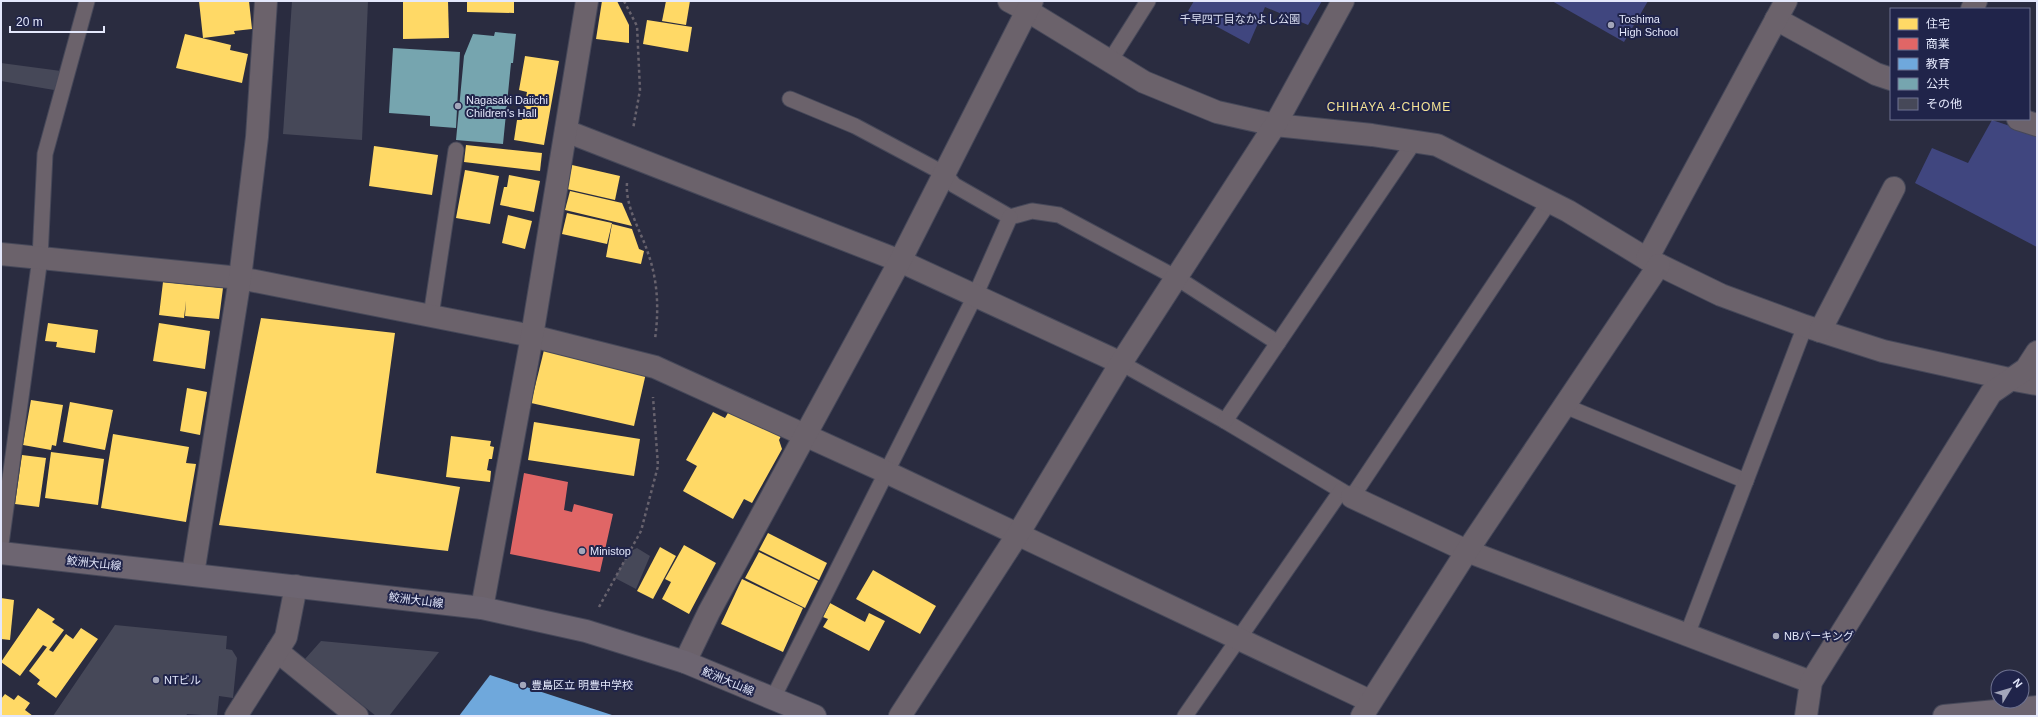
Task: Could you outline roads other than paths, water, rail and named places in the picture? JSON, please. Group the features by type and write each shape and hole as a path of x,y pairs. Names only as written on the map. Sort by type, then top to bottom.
{"main road":[{"name":"鮫洲大山線","path":"1,553 482,608 586,631 685,662 772,700 815,716"},
{"path":"1944,716 2037,707"}],"street":[{"path":"193,574 240,278 257,137 266,1"},
{"path":"482,608 532,336 587,1"},
{"path":"1009,1 1030,6 1110,61 1144,82 1217,112 1275,125 1372,135 1437,145 1568,211 1653,262 1721,295 1883,351 2037,384"},
{"path":"900,716 1018,534 1121,363 1275,125 1343,1"},
{"path":"685,662 709,612 900,261 1030,6"},
{"path":"1,254 240,278 532,336 651,365 886,472 1239,639 1366,709 1467,551 1565,406 1653,262 1781,10 1876,74 1890,79"},
{"path":"2021,120 2037,125"},
{"path":"566,131 900,261 1121,363"},
{"path":"1813,328 1894,188"},
{"path":"1806,716 1811,682 1991,393 2026,369 2037,352"},
{"path":"1346,494 1467,551 1811,682"},
{"path":"236,716 286,637 296,586"},
{"path":"277,651 357,716"}],"lane":[{"path":"1,544 40,258 45,154 86,1"},
{"path":"1110,61 1148,1"},
{"path":"790,99 855,126 945,174 954,184 1010,217 1032,211 1059,215 1177,278 1278,343"},
{"path":"1225,421 1414,142"},
{"path":"431,316 456,150"},
{"path":"1185,716 1239,639 1346,494 1549,202"},
{"path":"772,700 975,296 1010,217"},
{"path":"1687,635 1746,481 1813,328"},
{"path":"1121,363 1225,421 1346,494"},
{"path":"1565,406 1746,481"}],"place":[{"name":"Toshima High School","path":"1611,25"},
{"name":"Nagasaki Daiichi Children's Hall","path":"458,106"},
{"name":"Ministop","path":"582,551"},
{"name":"NBパーキング","path":"1776,636"},
{"name":"NTビル","path":"156,680"},
{"name":"豊島区立 明豊中学校","path":"523,685"}],"district":[{"name":"CHIHAYA 4-CHOME","path":"1389,107"}],"park label":[{"name":"千早四丁目なかよし公園","path":"1240,19"}]}
